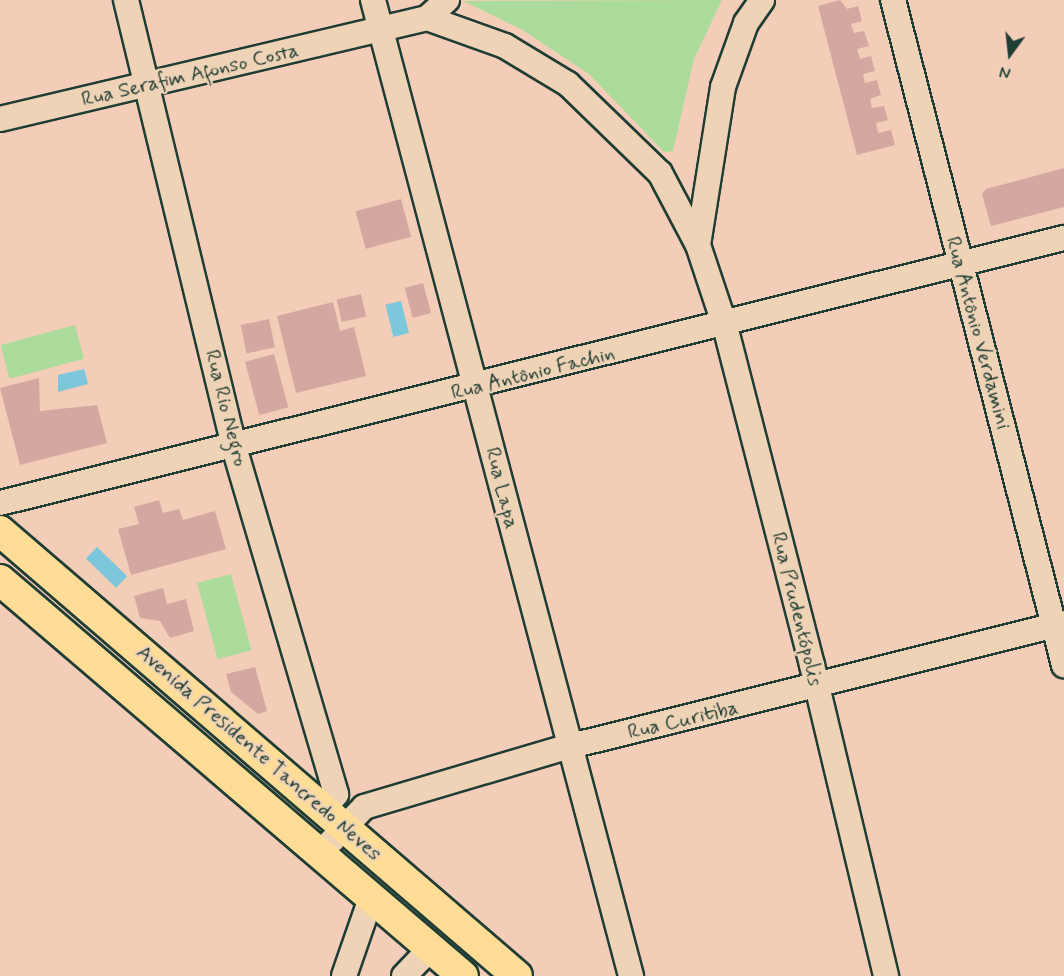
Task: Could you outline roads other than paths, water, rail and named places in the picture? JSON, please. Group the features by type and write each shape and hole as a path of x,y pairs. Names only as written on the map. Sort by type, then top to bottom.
{"main road":[{"name":"Avenida Presidente Tancredo Neves","path":"1,508 342,808 517,976"},
{"name":"Avenida Presidente Tancredo Neves","path":"0,580 321,852 463,976"}],"street":[{"name":"Rua Rio Negro","path":"126,0 234,447 342,808"},
{"name":"Rua Lapa","path":"373,0 476,386 567,747 631,976"},
{"path":"380,29 427,18 447,0"},
{"path":"698,245 723,87 746,23 762,0"},
{"name":"Rua Antônio Verdamini","path":"892,0 960,264 1059,624 1064,665"},
{"name":"Rua Prudentópolis","path":"427,18 505,46 568,84 660,173 698,245 724,326 818,688 886,976"},
{"name":"Rua Serafim Afonso Costa","path":"0,119 148,86 380,29"},
{"name":"Rua Antônio Fachin","path":"1,508 1064,238"},
{"name":"Rua Curitiba","path":"342,808 567,747 818,688 1059,624"},
{"path":"321,852 342,808"},
{"path":"345,976 371,898"},
{"path":"404,976 431,948"}],"water":[{"path":"401,301 409,333 393,337 385,305"},
{"path":"84,369 88,384 58,392 58,375"},
{"path":"97,547 127,576 116,588 86,559"}]}
